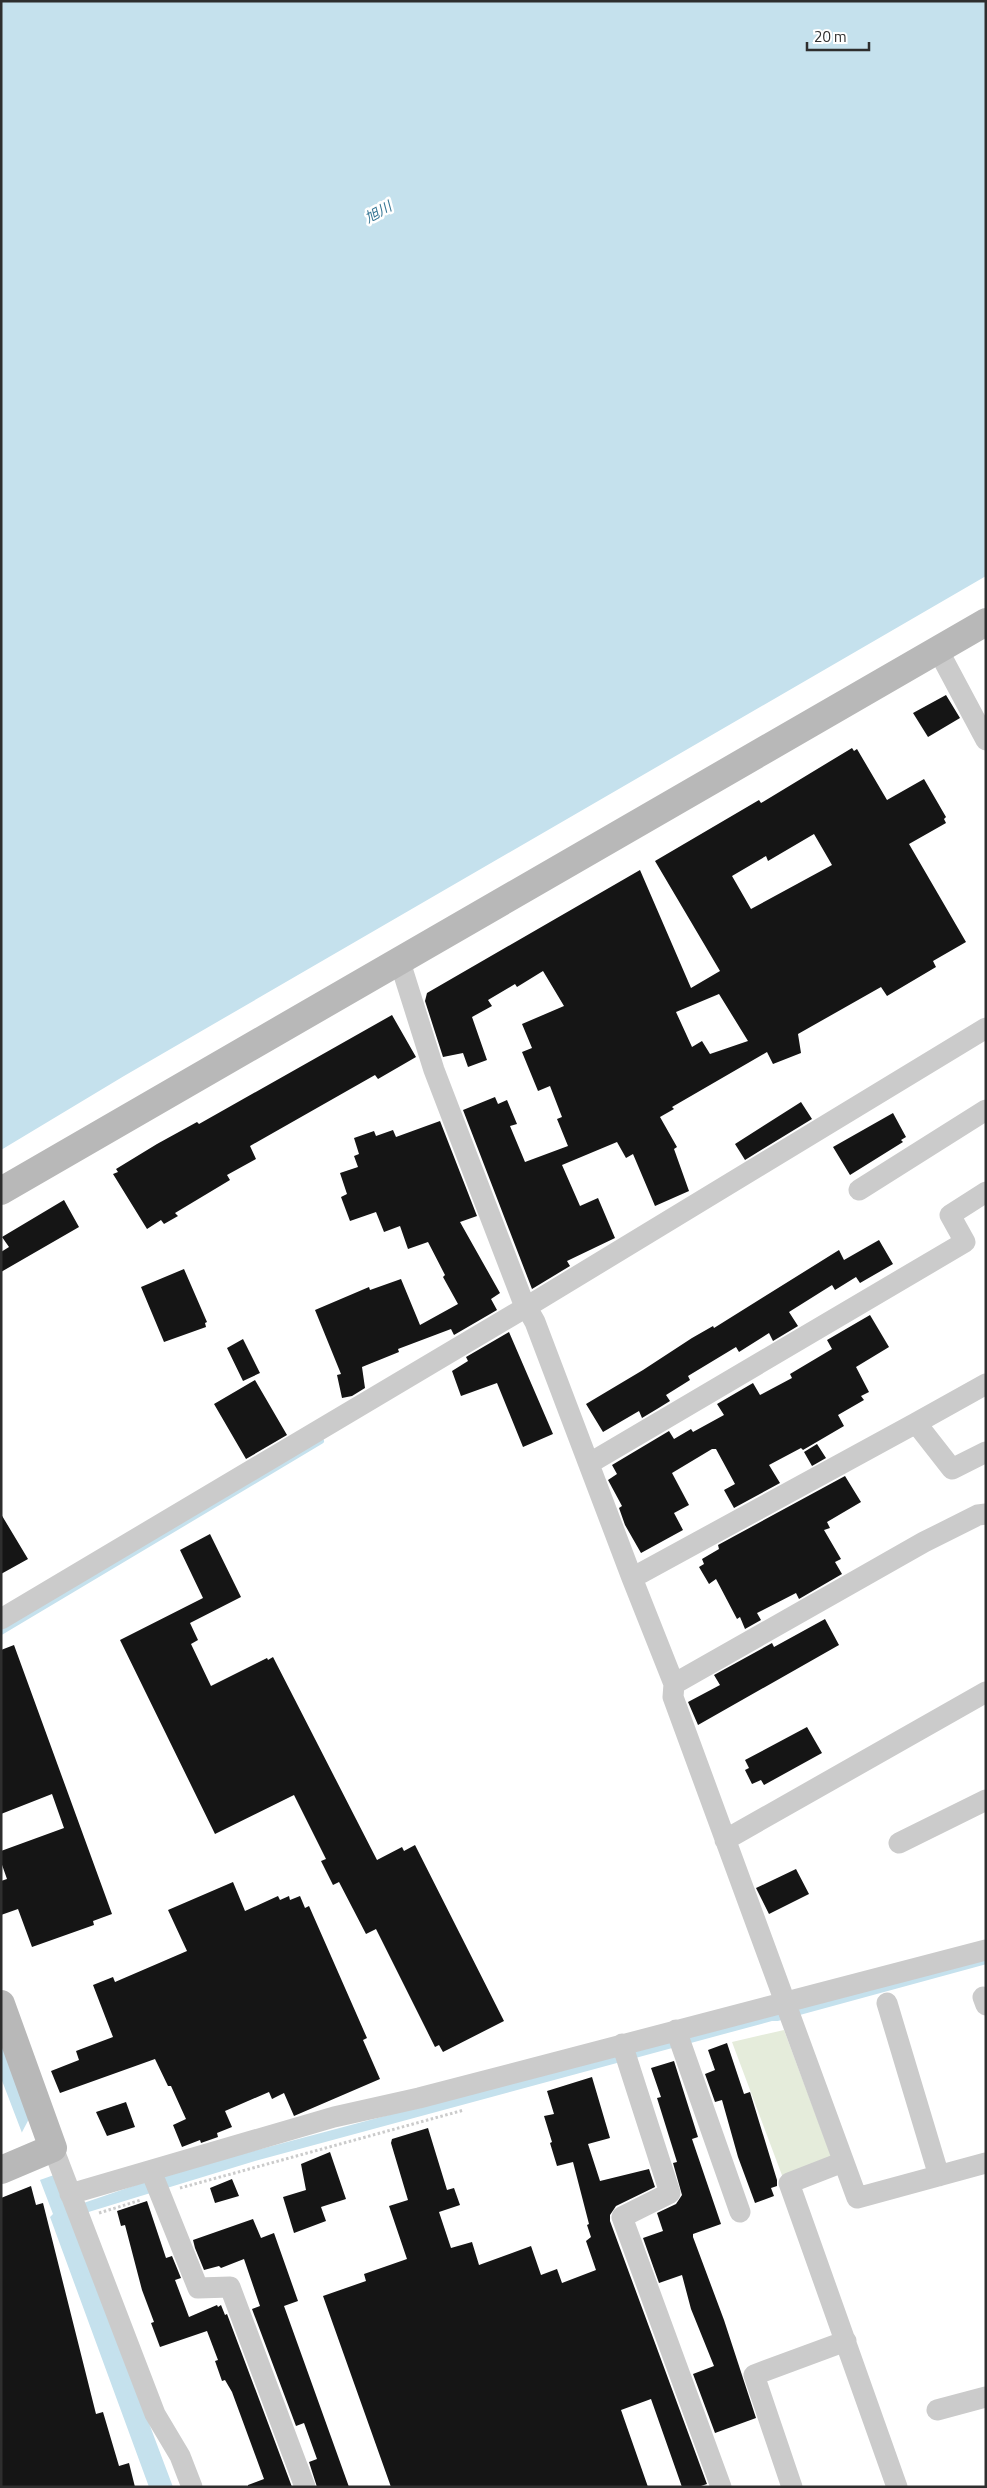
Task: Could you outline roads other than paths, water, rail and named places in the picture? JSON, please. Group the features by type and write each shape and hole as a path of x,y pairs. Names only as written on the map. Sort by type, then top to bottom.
{"street":[{"path":"1,1190 986,622"},
{"path":"938,650 986,740"},
{"path":"399,959 434,1070 590,1463 632,1578 674,1684 673,1697 857,2198 986,2163"},
{"path":"1,1618 531,1314 986,1028"},
{"path":"859,1190 986,1110"},
{"path":"590,1463 965,1242 950,1214 986,1192"},
{"path":"632,1578 986,1384"},
{"path":"916,1423 952,1469 986,1452"},
{"path":"674,1684 924,1542 978,1515 986,1514"},
{"path":"725,1840 986,1692"},
{"path":"899,1843 986,1800"},
{"path":"74,2205 334,2118 625,2052 787,2010 986,1950"},
{"path":"888,2003 939,2176"},
{"path":"1,2004 74,2205 155,2414 180,2456 192,2487"},
{"path":"679,2038 740,2212"},
{"path":"625,2052 670,2193 622,2217 721,2487"},
{"path":"1,2170 54,2148"},
{"path":"843,2162 789,2183 898,2487"},
{"path":"154,2179 198,2288 230,2287 305,2487"},
{"path":"792,2487 754,2375 846,2341"},
{"path":"937,2410 986,2397"}],"water":[{"name":"旭川","path":"1,1 986,1 986,576 124,1076 1,1150"},
{"path":"769,2014 772,2021 255,2161 69,2218 74,2224 173,2487 149,2487 50,2217 53,2214 1,2078 1,2041 66,2209 174,2172"}],"waterway":[{"path":"1,1632 321,1441"},
{"path":"764,2018 777,2018 986,1961"}]}
